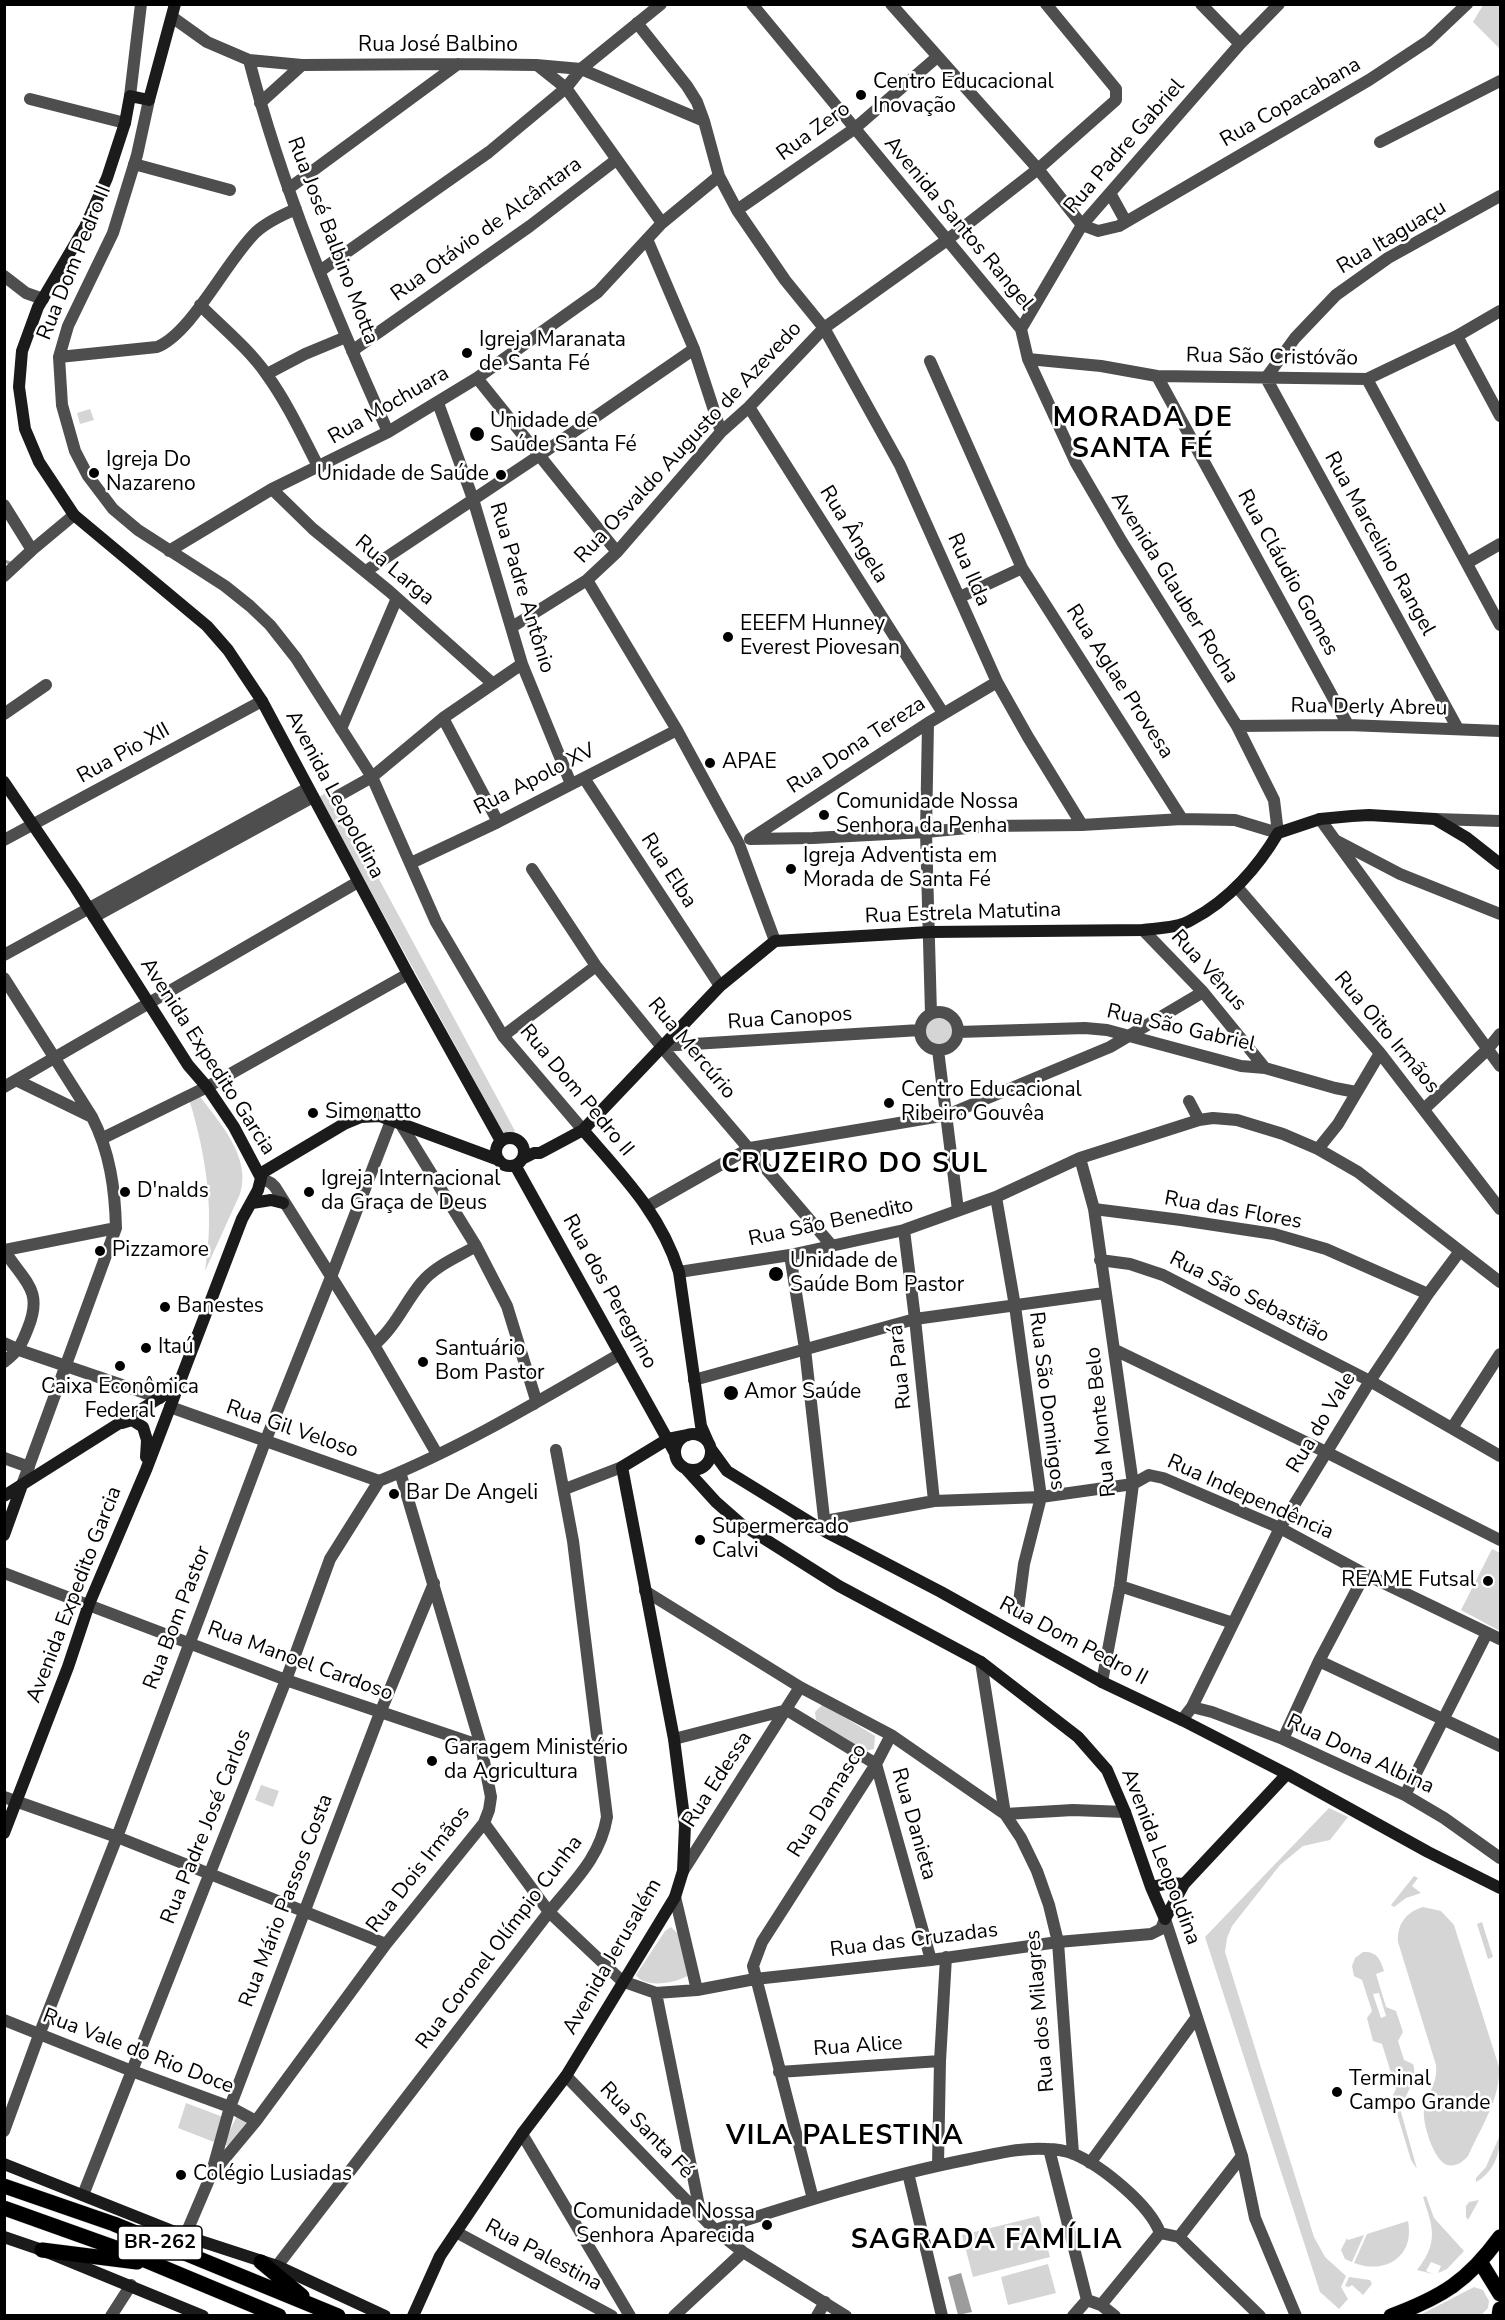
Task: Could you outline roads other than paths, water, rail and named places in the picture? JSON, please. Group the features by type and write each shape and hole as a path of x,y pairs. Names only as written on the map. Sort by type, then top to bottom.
{"main road":[{"name":"BR-262","path":"4,2186 114,2224 338,2316"},
{"name":"BR-262","path":"4,2208 116,2248 279,2316"},
{"path":"1391,2316 1439,2295 1463,2279 1481,2263 1500,2237"},
{"path":"42,2250 159,2265"},
{"path":"261,2262 314,2306"},
{"path":"1481,2263 1500,2294"},
{"path":"1499,2316 1500,2310"}],"street":[{"path":"141,4 130,96 149,100"},
{"name":"Rua Dom Pedro II","path":"176,4 134,164 113,233 68,326 59,357 62,405 75,451 88,476 112,509 138,530 225,586 250,606 270,625 296,658 372,777 436,922 503,1036 648,1206 672,1248 679,1272 701,1426 727,1471 1102,1682 1287,1774 1428,1852 1500,1888"},
{"path":"320,271 489,152 566,88 581,69 660,4"},
{"name":"Avenida Santos Rangel","path":"752,4 1021,329"},
{"name":"Rua Osvaldo Augusto de Azevedo","path":"512,627 587,580 617,552 721,432 750,407 824,328 947,240 1038,170 1116,100 1116,89 1046,4"},
{"path":"1201,4 1240,44"},
{"name":"Rua Padre Gabriel","path":"1021,329 1082,225 1240,44 1279,4"},
{"name":"Rua Copacabana","path":"1082,225 1098,231 1108,230 1126,222 1369,80 1428,41 1467,4"},
{"path":"890,5 1038,170 1082,225"},
{"name":"Rua José Balbino","path":"172,17 207,42 249,60 303,66 458,64 536,65 581,69 704,122"},
{"name":"Rua Ilda","path":"637,23 687,86 704,122 718,176 737,210 785,280 824,328 900,465 997,682 1082,825"},
{"name":"Rua Zero","path":"737,210 854,129 936,58"},
{"name":"Rua José Balbino Motta","path":"249,60 260,103 288,189 346,337 388,432"},
{"path":"288,189 458,64"},
{"path":"536,65 566,88 662,223"},
{"path":"260,103 303,66"},
{"path":"1380,142 1500,81"},
{"name":"Avenida Leopoldina","path":"130,96 125,123 107,178 85,227 43,299 22,351 19,387 25,429 39,462 74,515 207,626 228,650 262,701 358,882 501,1141"},
{"path":"30,99 125,123"},
{"name":"Rua Otávio de Alcântara","path":"352,351 530,226 616,160"},
{"path":"134,164 230,190"},
{"name":"Rua Mochuara","path":"169,551 272,489 319,468 388,432 477,378 598,292 662,223 718,176"},
{"path":"1110,193 1126,222"},
{"name":"Rua Itaguaçu","path":"1266,378 1295,338 1336,295 1388,258 1500,199"},
{"path":"59,357 157,347 174,337 258,230 296,209"},
{"path":"647,239 694,349 721,432"},
{"path":"4,276 26,293 43,299"},
{"path":"200,306 244,348 267,374 284,401 319,468"},
{"name":"Rua São Cristóvão","path":"1028,359 1101,366 1157,376 1367,379 1456,336 1500,311"},
{"name":"Avenida Glauber Rocha","path":"1021,329 1028,359 1076,463 1122,542 1237,726 1274,800 1278,833"},
{"path":"1456,336 1500,416"},
{"path":"267,374 305,354 346,337"},
{"path":"366,571 694,349"},
{"name":"Rua Aglae Provesa","path":"930,361 1022,568 1182,819"},
{"name":"Rua Cláudio Gomes","path":"1157,376 1348,725"},
{"path":"477,378 617,552"},
{"name":"Rua Marcelino Rangel","path":"1266,378 1458,729"},
{"path":"1367,379 1500,625"},
{"name":"Rua Padre Antônio","path":"438,403 473,499 522,664 571,784"},
{"name":"Rua Ângela","path":"750,407 943,713"},
{"name":"Rua Larga","path":"272,489 313,530 366,571 492,683"},
{"path":"4,505 32,550"},
{"path":"4,576 74,515"},
{"path":"1467,562 1500,544"},
{"path":"960,597 1022,568"},
{"path":"534,1153 519,1162 504,1165 496,1154 496,1147 501,1141 513,1138 534,1153 540,1154 584,1130 720,986 775,941 744,842 587,580"},
{"path":"341,729 397,598"},
{"path":"338,796 372,777 442,718 522,664"},
{"name":"Rua Dona Tereza","path":"744,842 943,713 997,682"},
{"path":"4,714 46,685"},
{"name":"Rua Pio XII","path":"4,840 262,701"},
{"path":"442,718 498,822"},
{"path":"928,723 926,832 931,1014"},
{"name":"Rua Derly Abreu","path":"1237,726 1348,725 1500,731"},
{"name":"Rua Apolo XV","path":"411,863 498,822 677,730"},
{"name":"Rua Elba","path":"584,778 720,986"},
{"name":"Avenida Expedito Garcia","path":"4,782 188,1065 207,1087 234,1127 260,1176 252,1203 242,1219 146,1470 89,1604 68,1667 11,1799 4,1833"},
{"path":"4,955 91,913 310,792"},
{"path":"744,842 926,832 988,826 1082,825 1182,819 1235,820 1278,833 1320,819 1369,815 1500,821"},
{"path":"1320,819 1500,1066"},
{"path":"1435,819 1467,838 1500,864"},
{"name":"Rua Estrela Matutina","path":"775,941 930,932 1143,930 1172,927 1192,920 1237,887 1266,853 1278,833"},
{"path":"1335,840 1400,874 1500,914"},
{"name":"Rua Mercúrio","path":"532,869 596,966 661,1046 832,1246"},
{"path":"10,1083 358,882"},
{"name":"Rua Oito Irmãos","path":"1237,887 1380,1053 1500,1209"},
{"name":"Rua Vênus","path":"1143,930 1203,992 1265,1068"},
{"path":"503,1036 596,966"},
{"path":"103,1138 207,1087 408,974"},
{"path":"4,978 103,1138 115,1195 116,1228 4,1534"},
{"path":"648,1206 750,1148 947,1115 1092,1056 1131,1036 1203,992"},
{"path":"941,1012 950,1015 957,1023 958,1032 952,1046 938,1050 925,1044 920,1030 924,1020 931,1014 941,1012"},
{"name":"Rua São Gabriel","path":"958,1032 1085,1028 1131,1036 1241,1066 1265,1068 1356,1092"},
{"name":"Rua Canopos","path":"661,1046 920,1030"},
{"path":"1424,1109 1487,1050 1500,1034"},
{"path":"938,1050 957,1210"},
{"path":"1318,1149 1338,1124 1380,1053"},
{"path":"10,1083 92,1117"},
{"path":"1189,1101 1199,1120"},
{"path":"438,1454 374,1345 271,1183 260,1176 344,1124 361,1117 380,1116 499,1160"},
{"name":"Rua São Benedito","path":"679,1272 790,1255 904,1230 996,1197 1080,1158 1199,1120 1213,1118 1237,1120 1283,1134 1318,1149 1358,1172 1500,1282"},
{"path":"397,1123 476,1246 507,1306 536,1400 534,1404"},
{"name":"Rua Bom Pastor","path":"4,2131 265,1442 331,1277 397,1123"},
{"path":"519,1162 523,1146"},
{"name":"Rua Monte Belo","path":"1080,1158 1094,1209 1104,1293 1115,1350 1133,1484 1120,1586 1102,1682"},
{"name":"Rua dos Peregrino","path":"519,1162 675,1453"},
{"name":"Rua São Domingos","path":"996,1197 1015,1306 1041,1497 1024,1564 1018,1610"},
{"path":"252,1203 271,1200 283,1203"},
{"name":"Rua das Flores","path":"1094,1209 1274,1234 1326,1249 1428,1294"},
{"path":"4,1362 19,1350 35,1312 34,1295 5,1250 116,1228"},
{"name":"Rua Pará","path":"904,1230 934,1501"},
{"path":"374,1345 384,1337 423,1281 437,1269 476,1246"},
{"name":"Rua do Vale","path":"1182,1720 1192,1707 1280,1528 1370,1381 1428,1294 1460,1251"},
{"path":"790,1255 805,1349 825,1527"},
{"name":"Rua São Sebastião","path":"1100,1260 1130,1264 1163,1275 1370,1381 1500,1456"},
{"path":"694,1380 915,1319 1104,1293"},
{"path":"4,1343 160,1398"},
{"path":"1115,1350 1328,1453 1500,1540"},
{"name":"Rua Gil Veloso","path":"170,1407 380,1481 534,1404 620,1354"},
{"path":"1452,1428 1500,1354"},
{"name":"Avenida Expedito Garcia","path":"4,1496 160,1398 182,1372"},
{"path":"116,1424 132,1420 143,1427 147,1440 146,1470"},
{"path":"565,1489 622,1467 668,1439 688,1435 698,1434 710,1445 711,1458 705,1466 696,1471 686,1469 678,1463 675,1453 677,1443 688,1435"},
{"name":"Rua Coronel Olímpio Cunha","path":"277,2266 549,1912 591,1861 604,1838 608,1817 565,1489 556,1450"},
{"path":"4,1458 29,1467"},
{"name":"Avenida Jerusalém","path":"413,2316 440,2256 522,2134 566,2076 675,1897 683,1871 685,1825 674,1738 622,1467"},
{"name":"Avenida Leopoldina","path":"686,1469 716,1502 741,1524 839,1586 981,1662 1078,1737 1107,1770 1165,1919 1242,2156 1255,2218 1296,2316"},
{"name":"Rua Dois Irmãos","path":"211,2175 256,2121 386,1944 484,1823 489,1810 491,1797 481,1746 400,1472"},
{"name":"Rua Independência","path":"825,1527 934,1501 1041,1497 1133,1484 1149,1475 1163,1478 1280,1528 1365,1574 1500,1639"},
{"name":"Rua Padre José Carlos","path":"83,2194 286,1680 330,1559 380,1481"},
{"name":"Rua Manoel Cardoso","path":"4,1572 286,1680 481,1746"},
{"path":"1283,1739 1319,1661 1365,1574"},
{"name":"Rua Mário Passos Costa","path":"185,2236 211,2175 230,2107 380,1713 434,1583"},
{"path":"1120,1586 1233,1623"},
{"name":"Rua Damasco","path":"645,1591 800,1687 891,1735 876,1764 762,1942 753,1966 755,1979"},
{"path":"1405,1796 1486,1633"},
{"path":"1319,1661 1500,1746"},
{"name":"Rua dos Milagres","path":"981,1662 1005,1814 1021,1838 1037,1871 1049,1905 1058,1942 1073,2154"},
{"name":"Rua Edessa","path":"683,1871 800,1687"},
{"name":"Rua Dona Albina","path":"1192,1707 1212,1712 1283,1739 1405,1796 1444,1818 1500,1858"},
{"path":"674,1738 787,1710"},
{"name":"Rua Danieta","path":"787,1710 876,1764 931,1960"},
{"path":"891,1735 1005,1814 1073,1810 1125,1812"},
{"path":"1165,1919 1184,1884 1287,1774"},
{"path":"11,1799 117,1837 386,1944"},
{"path":"484,1823 549,1912 622,1981"},
{"path":"1151,1887 1170,1883 1184,1884"},
{"path":"675,1897 697,1990"},
{"name":"Rua das Cruzadas","path":"622,1981 656,1993 697,1990 755,1979 931,1960 1058,1942 1151,1934 1161,1929 1165,1919"},
{"path":"938,2165 940,2061 946,1957"},
{"path":"755,1979 813,2199"},
{"path":"656,1993 702,2217"},
{"path":"1090,2163 1196,2018"},
{"name":"Rua Vale do Rio Doce","path":"4,2020 230,2107 256,2121"},
{"name":"Rua Alice","path":"779,2072 940,2061"},
{"name":"Rua Santa Fé","path":"566,2076 715,2230 743,2252 846,2316"},
{"path":"522,2134 630,2316"},
{"path":"715,2230 813,2199 938,2165 1028,2148 1073,2154 1090,2163 1146,2210 1157,2224 1160,2233"},
{"path":"1049,2149 1087,2300"},
{"path":"1179,2236 1242,2156"},
{"name":"BR-262","path":"4,2164 185,2236 277,2266 385,2316"},
{"path":"908,2173 942,2316"},
{"name":"Rua Palestina","path":"456,2232 612,2316"},
{"path":"1160,2233 1179,2236 1260,2316"},
{"path":"1101,2304 1160,2233"},
{"name":"BR-262","path":"4,2237 131,2285 203,2316"},
{"path":"674,2316 743,2252"},
{"path":"111,2316 131,2285"},
{"path":"1087,2300 1101,2304 1115,2316"},
{"path":"1073,2316 1087,2300"},
{"path":"817,2316 825,2302"}],"waterway":[{"path":"4,561 10,563"}],"place":[{"name":"Centro Educacional Inovação","path":"861,95"},
{"name":"Igreja Maranata de Santa Fé","path":"467,353"},
{"name":"Unidade de Saúde Santa Fé","path":"477,434"},
{"name":"Igreja Do Nazareno","path":"94,473"},
{"name":"Unidade de Saúde","path":"501,475"},
{"name":"EEEFM Hunney Everest Piovesan","path":"728,637"},
{"name":"APAE","path":"710,763"},
{"name":"Comunidade Nossa Senhora da Penha","path":"824,815"},
{"name":"Igreja Adventista em Morada de Santa Fé","path":"791,869"},
{"name":"Centro Educacional Ribeiro Gouvêa","path":"889,1103"},
{"name":"Simonatto","path":"313,1113"},
{"name":"D'nalds","path":"125,1192"},
{"name":"Igreja Internacional da Graça de Deus","path":"309,1192"},
{"name":"Pizzamore","path":"100,1251"},
{"name":"Unidade de Saúde Bom Pastor","path":"776,1274"},
{"name":"Banestes","path":"165,1307"},
{"name":"Itaú","path":"146,1348"},
{"name":"Santuário Bom Pastor","path":"423,1362"},
{"name":"Caixa Econômica Federal","path":"120,1366"},
{"name":"Amor Saúde","path":"731,1393"},
{"name":"Bar De Angeli","path":"394,1494"},
{"name":"Supermercado Calvi","path":"700,1540"},
{"name":"REAME Futsal","path":"1488,1581"},
{"name":"Garagem Ministério da Agricultura","path":"432,1761"},
{"name":"Terminal Campo Grande","path":"1337,2092"},
{"name":"Colégio Lusiadas","path":"181,2175"},
{"name":"Comunidade Nossa Senhora Aparecida","path":"767,2225"}],"district":[{"name":"MORADA DE SANTA FÉ","path":"1143,434"},
{"name":"CRUZEIRO DO SUL","path":"855,1165"},
{"name":"VILA PALESTINA","path":"845,2137"},
{"name":"SAGRADA FAMÍLIA","path":"987,2241"}]}
